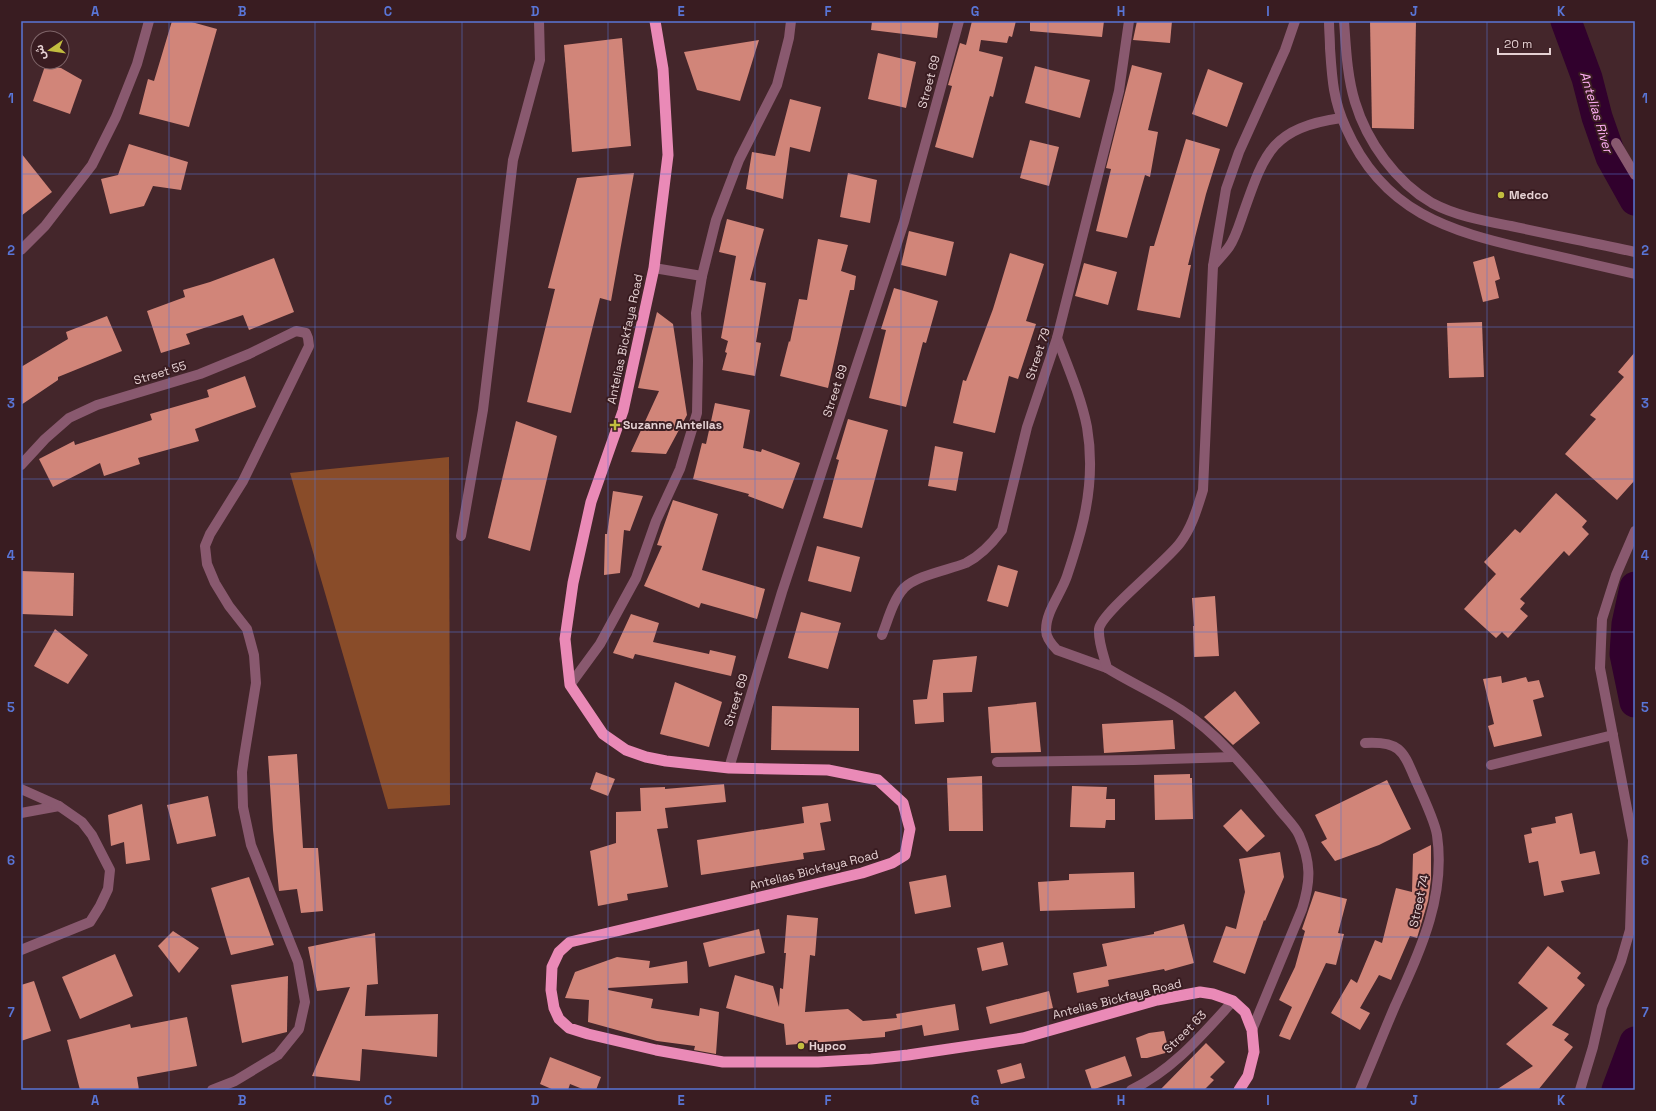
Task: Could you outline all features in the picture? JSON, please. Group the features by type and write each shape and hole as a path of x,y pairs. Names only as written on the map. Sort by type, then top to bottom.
{"highway":[{"name":"Antelias Bickfaya Road","path":"655,21 663,69 668,155 654,268 623,411 590,502 572,583 565,639 570,685 603,734 626,750 646,757 666,761 729,768 828,770 878,780 904,803 910,829 906,855 892,863 862,873 570,942 559,952 552,967 551,990 554,1008 559,1019 568,1028 588,1034 656,1050 723,1062 818,1062 908,1055 1023,1038 1157,1000 1200,992 1233,1001"},
{"path":"1233,1001 1245,1012 1252,1030 1254,1052 1248,1076 1239,1090"}],"street":[{"path":"21,250 45,226 92,165 116,117 137,64 149,21"},
{"path":"461,536 483,410 513,160 540,60 539,21"},
{"path":"570,685 600,644 636,578 656,521 680,469 697,413 698,361 696,313 702,276 716,220 739,160 777,86 792,21"},
{"name":"Street 69","path":"729,768 782,592 904,222 959,21"},
{"name":"Street 79","path":"882,635 897,598 905,587 922,577 967,562 993,542 1002,530 1028,427 1057,338 1119,91 1129,21"},
{"path":"1107,668 1100,644 1099,628 1107,615 1167,558 1180,543 1192,524 1203,490 1213,266 1226,189 1240,152 1285,50 1295,21"},
{"path":"1330,21 1332,85 1341,118 1354,147 1369,170 1389,191 1428,218 1454,230 1501,243 1635,274"},
{"path":"1344,21 1350,82 1355,103 1363,125 1373,143 1391,168 1421,196 1434,204 1471,218 1635,252"},
{"path":"1213,266 1230,246 1263,161 1272,148 1297,129 1320,121 1341,118"},
{"path":"1616,143 1635,175"},
{"path":"654,268 702,276"},
{"name":"Street 55","path":"21,465 69,418 97,406 200,374 249,354 296,331 306,333 309,346 243,481 210,534 206,546 207,564 215,583 229,606 247,629 254,656 256,683 243,764 243,807 252,845 298,962 305,1002 299,1029 278,1055 235,1081 212,1090"},
{"path":"1057,338 1076,390 1087,428 1091,467 1088,497 1081,529 1067,577 1047,620 1046,632 1051,644 1058,650 1107,668 1123,678 1154,693 1204,727 1234,757 1299,834 1307,860 1310,879 1302,909 1252,1030"},
{"path":"1580,1090 1593,1047 1602,1007 1622,961 1630,930 1632,840 1600,668 1602,619 1616,576 1635,532"},
{"path":"1491,765 1613,735"},
{"name":"Street 74","path":"1360,1090 1424,940 1438,888 1439,862 1437,833 1419,787 1403,753 1389,744 1378,742 1365,743"},
{"path":"997,762 1234,757"},
{"path":"21,789 59,806 82,822 92,835 110,870 108,889 90,922 21,950"},
{"path":"21,813 59,806"},
{"name":"Street 63","path":"1131,1090 1153,1078 1187,1051 1233,1001"}],"shaded area":[{"path":"449,457 450,805 388,809 290,473"}],"building":[{"path":"172,21 188,21 217,29 189,127 139,114 148,79 154,81"},
{"path":"872,21 939,21 937,38 871,30"},
{"path":"972,21 1016,21 1012,37 1009,36 1007,43 981,40 979,51 1003,57 993,97 990,96 973,158 935,147 952,86 948,85 960,43 966,45"},
{"path":"1030,21 1104,21 1102,37 1030,31"},
{"path":"1137,21 1172,21 1170,43 1133,40"},
{"path":"1370,21 1416,21 1414,129 1372,128"},
{"path":"622,38 631,146 572,152 564,45"},
{"path":"759,40 740,101 697,90 684,52"},
{"path":"878,53 916,62 906,108 868,99"},
{"path":"1132,65 1162,73 1148,130 1158,132 1150,177 1145,175 1127,238 1096,231 1111,169 1106,168"},
{"path":"1035,66 1090,80 1080,118 1025,103"},
{"path":"1208,69 1243,83 1227,127 1192,114"},
{"path":"44,70 64,70 82,80 70,114 33,101"},
{"path":"790,99 821,107 810,152 790,147 783,199 746,189 752,152 775,156"},
{"path":"1186,139 1220,149 1206,194 1188,265 1191,265 1180,318 1137,310 1150,246 1154,246"},
{"path":"1030,140 1059,147 1049,186 1020,178"},
{"path":"129,144 188,162 181,190 153,186 144,206 110,214 101,179 118,175"},
{"path":"21,153 52,192 21,216"},
{"path":"634,173 611,301 600,298 571,413 527,402 555,289 548,288 577,178"},
{"path":"848,173 877,180 870,223 840,217"},
{"path":"727,219 764,229 750,280 766,283 756,342 761,343 755,376 722,370 727,353 725,352 728,341 721,338 736,256 719,252"},
{"path":"909,231 954,242 946,276 901,265"},
{"path":"818,239 848,245 841,271 856,276 854,290 850,290 828,388 780,376 789,341 790,342 799,299 807,300"},
{"path":"1010,253 1044,264 1026,321 1036,324 1018,379 1009,376 995,433 953,423 963,380 966,381 993,309"},
{"path":"1494,256 1500,279 1495,281 1499,298 1483,302 1473,262"},
{"path":"274,258 294,312 249,330 243,315 186,334 190,344 161,353 147,311 185,297 183,290 210,282"},
{"path":"1084,263 1117,272 1108,305 1075,296"},
{"path":"894,288 938,301 926,343 923,342 906,407 869,398 886,330 881,329"},
{"path":"657,312 673,324 687,415 666,454 631,452 659,391 638,388"},
{"path":"107,316 122,351 58,377 58,380 21,405 21,367 68,339 66,332"},
{"path":"1482,322 1484,377 1449,378 1447,323"},
{"path":"1635,352 1635,480 1617,500 1565,454 1596,419 1590,415 1624,377 1618,372"},
{"path":"245,376 256,407 195,429 199,441 138,458 140,464 104,476 100,463 53,487 39,459 74,441 75,445 152,420 150,414 209,397 207,390"},
{"path":"715,403 750,410 743,448 761,452 762,449 800,463 783,509 748,496 749,494 693,479 702,443 706,444"},
{"path":"848,419 888,430 862,528 823,518 839,460 836,459"},
{"path":"516,421 557,436 530,551 488,538"},
{"path":"935,446 963,452 956,491 928,486"},
{"path":"613,491 643,496 630,531 624,530 620,573 604,575 605,534 607,534"},
{"path":"1556,493 1587,521 1582,527 1589,534 1569,556 1564,551 1520,599 1525,603 1520,609 1528,616 1508,638 1502,632 1496,638 1464,609 1496,574 1484,562 1515,529 1520,533"},
{"path":"673,500 718,514 702,570 765,589 757,619 701,603 699,608 644,586 662,546 657,545"},
{"path":"817,546 860,557 851,592 808,581"},
{"path":"998,565 1018,571 1008,607 987,601"},
{"path":"21,571 74,573 73,616 21,614"},
{"path":"1215,596 1219,656 1194,657 1192,598"},
{"path":"801,612 841,623 828,669 788,658"},
{"path":"631,614 659,623 653,642 709,654 710,650 736,656 731,676 635,654 633,659 613,653"},
{"path":"55,629 88,655 68,684 34,666"},
{"path":"977,656 972,692 943,693 944,722 915,724 913,700 927,699 933,660"},
{"path":"1501,676 1502,683 1526,677 1528,682 1539,680 1544,697 1533,700 1542,736 1494,747 1488,726 1494,724 1483,679"},
{"path":"675,682 722,702 709,747 660,734"},
{"path":"1235,691 1260,723 1233,745 1204,717"},
{"path":"1036,702 1041,752 991,753 988,707"},
{"path":"772,706 859,708 859,751 771,750"},
{"path":"1173,720 1175,749 1104,753 1102,724"},
{"path":"297,754 303,848 318,848 323,911 301,913 297,889 279,891 268,756"},
{"path":"596,772 615,779 608,796 590,789"},
{"path":"1190,774 1190,778 1192,778 1193,819 1155,820 1154,775"},
{"path":"982,776 983,831 949,831 947,778"},
{"path":"1387,780 1411,829 1379,845 1335,861 1321,842 1327,839 1315,815"},
{"path":"724,784 726,802 665,808 668,828 657,829 668,887 627,894 628,900 598,906 590,851 616,843 616,812 641,811 640,788 665,787 665,789"},
{"path":"1072,786 1107,787 1106,799 1115,799 1115,820 1106,820 1105,828 1070,827"},
{"path":"208,796 216,836 177,844 167,805"},
{"path":"828,803 831,821 820,823 825,850 803,853 804,859 701,875 697,840 804,823 802,807"},
{"path":"142,804 150,860 126,864 124,842 111,846 108,815"},
{"path":"1241,809 1265,836 1247,852 1223,826"},
{"path":"1572,813 1580,854 1595,851 1600,874 1561,881 1564,892 1544,896 1538,861 1529,863 1524,835 1532,833 1531,828 1556,823 1555,817"},
{"path":"1431,845 1431,879 1428,901 1417,938 1410,936 1391,980 1379,975 1360,1008 1370,1013 1360,1030 1331,1013 1351,979 1357,983 1375,940 1382,943 1396,888 1412,892 1413,854"},
{"path":"1280,852 1284,877 1265,921 1264,920 1245,974 1213,962 1226,926 1236,929 1245,892 1239,859"},
{"path":"1134,872 1135,908 1040,911 1038,882 1069,880 1069,874"},
{"path":"946,875 951,907 915,914 909,882"},
{"path":"249,877 274,945 231,955 211,888"},
{"path":"1315,891 1347,899 1338,933 1344,934 1336,965 1326,963 1290,1040 1279,1036 1292,1007 1279,1000 1295,967 1305,931 1302,929"},
{"path":"787,915 818,918 815,956 810,955 805,1012 848,1009 863,1021 897,1018 896,1014 955,1004 959,1030 924,1036 922,1025 885,1032 885,1037 786,1045 784,1024 726,1008 735,975 773,986 779,1007 780,988 783,989"},
{"path":"1184,924 1194,963 1165,971 1164,969 1108,980 1109,986 1077,993 1073,973 1107,966 1102,944 1154,934 1154,932"},
{"path":"759,929 765,953 709,967 703,943"},
{"path":"173,931 199,948 179,973 158,946"},
{"path":"375,933 378,984 367,985 365,1016 438,1014 437,1057 362,1049 360,1081 312,1076 350,987 317,991 308,947"},
{"path":"1003,942 1008,965 982,971 977,948"},
{"path":"1548,946 1581,973 1577,978 1585,985 1552,1025 1569,1034 1564,1040 1573,1047 1538,1090 1496,1090 1533,1066 1506,1044 1548,1008 1518,983"},
{"path":"115,954 133,996 80,1019 62,977"},
{"path":"617,957 650,961 649,968 687,961 688,983 608,988 608,990 653,999 651,1008 699,1016 700,1008 719,1012 716,1054 694,1050 695,1046 657,1041 588,1022 589,1000 565,998 575,972"},
{"path":"288,976 287,1032 242,1043 231,985"},
{"path":"34,981 51,1031 21,1041 21,985"},
{"path":"1049,991 1053,1008 990,1024 986,1007"},
{"path":"187,1017 197,1066 137,1077 139,1090 80,1090 67,1040 130,1024 131,1028"},
{"path":"1164,1031 1169,1052 1147,1058 1141,1058 1136,1038 1149,1033"},
{"path":"1206,1043 1225,1062 1210,1077 1214,1080 1204,1090 1160,1090"},
{"path":"1125,1056 1132,1076 1092,1090 1085,1070"},
{"path":"550,1057 601,1077 596,1090 585,1090 570,1084 568,1090 554,1090 540,1084"},
{"path":"1021,1063 1025,1078 1001,1084 997,1070"}],"waterway":[{"name":"Antelias River","path":"1566,21 1587,78 1597,117 1611,157 1635,200"},
{"name":"Antelias River","path":"1635,587 1627,624 1625,654 1635,702"},
{"name":"Antelias River","path":"1617,1090 1635,1042"}],"place":[{"name":"Medco","path":"1501,195"},
{"name":"Suzanne Antelias","path":"615,425"},
{"name":"Hypco","path":"801,1046"}]}
